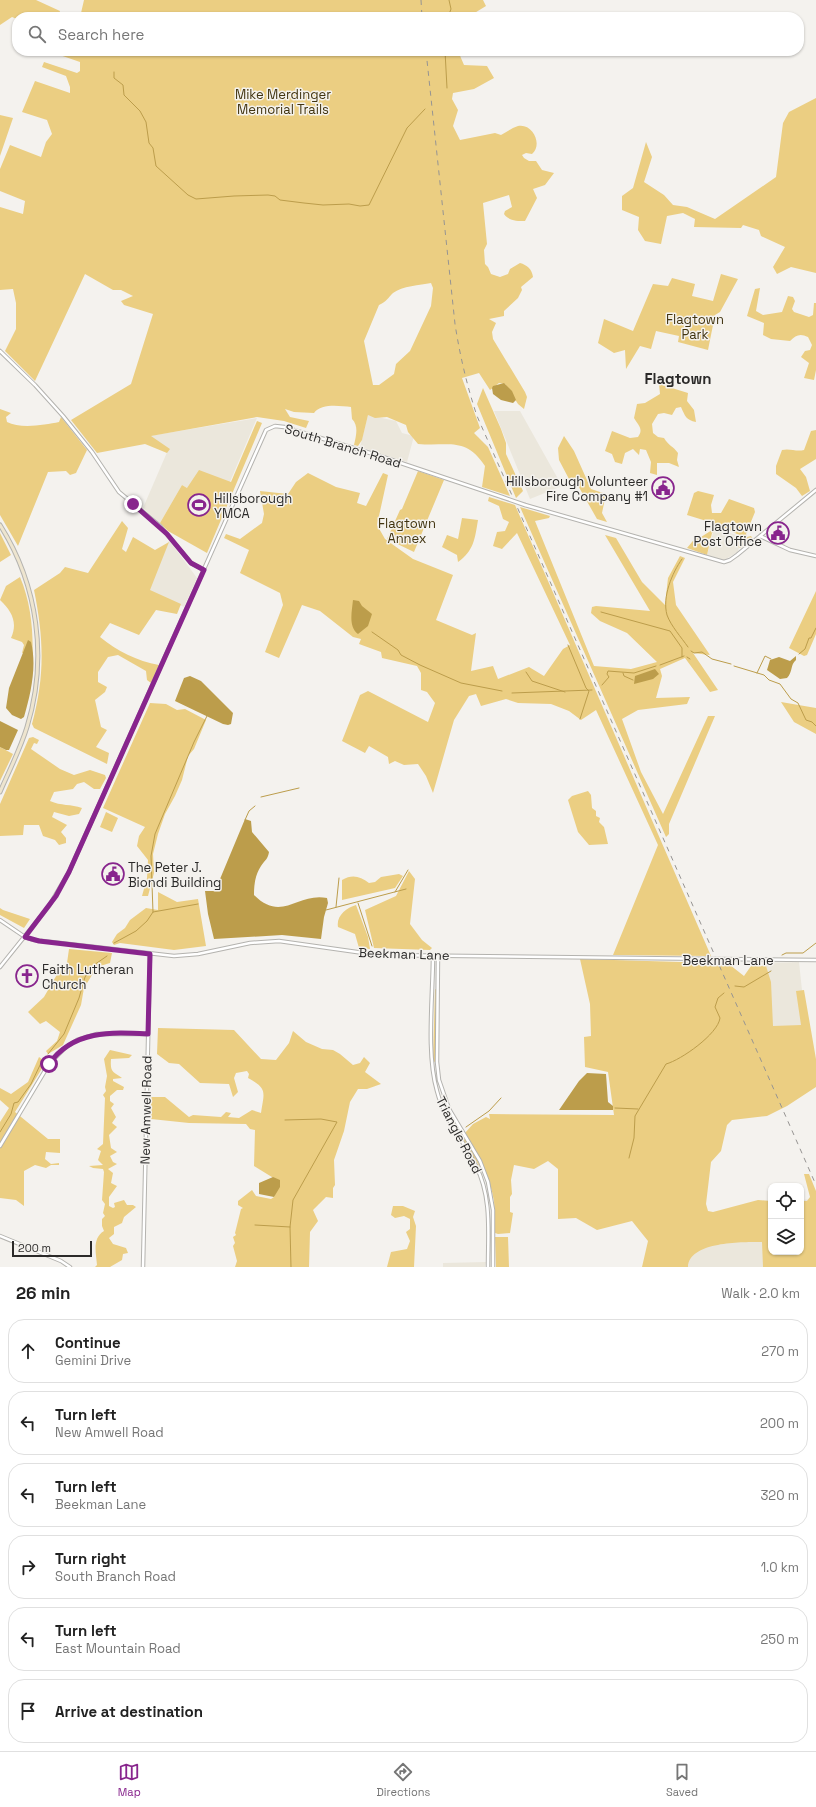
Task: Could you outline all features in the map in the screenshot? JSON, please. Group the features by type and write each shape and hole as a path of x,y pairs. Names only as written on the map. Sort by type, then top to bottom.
{"main road":[{"path":"0,525 16,553 28,586 35,615 38,653 37,677 30,714 20,747 0,792"}],"street":[{"path":"0,351 30,379 64,416 92,452 119,492 160,526 191,563 204,570"},
{"name":"South Branch Road","path":"0,968 53,899 69,872 262,437 266,430 271,427 284,427 380,456 524,504 721,562 732,560 816,490"},
{"path":"760,536 790,550 816,556"},
{"name":"Beekman Lane","path":"0,920 25,937 39,941 150,954 191,955 250,944 279,942 364,954 816,960"},
{"name":"New Amwell Road","path":"143,1267 150,954"},
{"name":"Triangle Road","path":"433,955 432,1059 434,1083 442,1105 473,1159 484,1184 488,1211 488,1267"},
{"name":"Triangle Road","path":"438,956 437,1062 439,1080 449,1109 480,1161 488,1182 493,1216 493,1267"},
{"path":"0,1146 49,1064 65,1048 77,1040 94,1034 148,1034"},
{"path":"0,1236 61,1261 70,1267"}],"shaded area":[{"path":"504,383 512,391 516,400 513,403 501,400 493,394 493,386"},
{"path":"494,411 520,411 562,486 530,499"},
{"path":"368,415 396,421 402,433 414,436 407,462 360,447"},
{"path":"257,418 229,484 187,488 182,485 160,523 143,508 168,450 149,436"},
{"path":"782,520 789,530 784,546 766,536"},
{"path":"714,529 741,536 738,552 724,560 707,555"},
{"path":"169,540 197,578 184,607 149,591"},
{"path":"353,600 359,601 362,606 372,614 368,626 358,634 352,623"},
{"path":"28,640 31,642 33,651 33,670 27,708 24,717 21,719 12,715 6,708 9,688"},
{"path":"796,656 796,660 787,678 780,679 767,670 770,660 779,657 790,661"},
{"path":"655,669 659,674 653,679 634,684 635,676"},
{"path":"190,676 201,681 233,713 231,724 223,724 175,701 184,678"},
{"path":"0,721 18,730 9,750 0,747"},
{"path":"245,819 251,821 252,832 269,852 267,858 257,873 254,895 264,903 282,907 317,897 327,898 328,903 324,917 321,939 282,935 214,939 208,914 205,891 217,891 220,879"},
{"path":"799,962 806,1028 768,1031 762,963"},
{"path":"587,1073 606,1074 608,1102 613,1106 613,1110 559,1110 579,1081"},
{"path":"273,1177 280,1180 280,1187 274,1197 259,1194 259,1183"},
{"path":"813,1199 816,1267 686,1267 686,1241 758,1201 768,1201 768,1255 804,1255 804,1200"},
{"path":"486,1262 485,1267 443,1267 443,1263"}],"green space":[{"path":"0,0 36,0 60,11 12,12 12,17 0,25"},
{"path":"84,0 483,0 486,6 476,12 81,12"},
{"name":"Mike Merdinger Memorial Trails","path":"63,56 460,56 464,65 487,66 494,78 474,89 453,93 452,99 458,110 453,126 460,140 495,133 501,135 518,126 523,126 532,131 537,145 532,154 526,153 522,155 529,161 536,161 542,170 554,173 545,185 533,189 537,198 525,221 516,221 504,214 505,211 512,207 509,195 483,203 487,244 484,250 485,264 491,274 500,277 508,274 510,269 520,263 529,268 533,277 521,287 522,290 518,298 504,311 504,316 489,319 496,323 492,332 493,339 527,397 524,409 518,404 505,384 499,383 490,390 479,373 462,378 480,428 474,433 488,447 510,496 482,487 485,466 470,450 447,444 418,444 408,432 406,425 387,417 375,418 368,415 362,440 358,446 354,445 356,425 352,419 351,407 326,406 314,413 294,412 285,409 290,417 309,421 306,428 284,421 257,417 151,436 170,449 167,453 145,444 97,453 71,420 131,384 153,314 124,305 121,301 133,296 121,290 113,290 85,274 35,381 5,351 16,329 16,303 13,289 0,290 0,207 23,214 25,201 0,191 0,169 10,145 41,157 46,142 52,134 47,120 22,112 35,81 70,93 70,87 66,76 42,67 44,62 77,73 80,71 80,62","holes":["431,283 433,288 431,306 410,351 396,364 394,374 379,385 373,385 364,341 379,305 393,293 401,289"]},
{"path":"816,98 816,273 791,267 777,274 773,267 785,247 761,236 759,230 743,225 741,228 694,227 695,219 683,213 667,216 661,244 645,241 638,230 639,217 622,210 622,196 633,188 646,142 652,157 644,182 664,195 673,205 687,207 715,219 776,177 783,123 789,112"},
{"path":"0,115 13,118 0,156"},
{"name":"Flagtown Park","path":"721,274 738,279 720,312 715,315 708,350 678,342 679,336 656,331 651,349 640,346 626,369 625,350 614,353 598,343 604,319 633,331 653,284 668,286 672,278 695,284 692,296 713,301"},
{"path":"760,288 756,311 763,315 782,312 788,296 793,297 795,301 792,309 794,312 809,317 813,315 814,303 816,303 816,370 814,380 804,378 809,363 801,357 805,351 810,350 812,345 808,337 798,335 790,341 771,339 763,335 764,323 747,316 755,289"},
{"path":"659,384 688,393 687,401 694,410 696,422 686,417 681,407 676,408 672,415 664,413 658,414 652,424 653,433 658,437 664,438 678,453 677,460 679,467 669,463 657,463 657,475 650,473 651,462 646,450 640,449 639,455 633,449 625,453 622,464 615,462 612,454 605,451 612,431 630,438 638,437 640,434 640,429 634,418 637,404 645,403 660,394"},
{"path":"483,388 506,443 506,454 523,491 516,498 477,404"},
{"path":"0,409 11,413 6,417 7,422 25,426 59,422 61,417 87,450 76,473 70,475 66,471 48,472 18,546 0,515"},
{"name":"Hillsborough YMCA","path":"257,421 262,423 207,553 168,531 160,523 182,485 187,488 199,470 231,482"},
{"path":"816,430 816,459 800,469 806,477 810,491 802,496 796,488 776,474 776,466 782,450 804,450 811,431"},
{"path":"564,436 574,451 591,489 606,494 602,513 607,522 597,519 576,482 569,479 559,460 558,448"},
{"name":"Flagtown Annex","path":"418,471 444,480 414,552 387,539 400,510 402,509"},
{"path":"308,473 336,487 360,493 357,503 366,506 383,473 388,475 377,525 385,539 413,559 453,575 436,620 472,635 476,633 471,671 493,666 498,679 529,667 544,676 563,649 570,645 517,533 502,549 493,546 497,532 505,531 509,522 503,519 499,506 488,501 489,497 515,505 711,956 613,955 658,845 596,710 581,720 569,711 551,704 518,703 506,699 481,706 476,694 469,696 454,720 433,793 426,776 418,764 404,765 395,761 389,764 388,757 369,746 365,753 342,741 360,695 368,691 428,722 435,703 427,692 421,690 421,673 417,666 382,658 381,652 359,644 361,639 353,637 320,611 302,605 279,658 265,652 283,605 280,593 240,573 249,550 224,538 226,534 240,539 262,523 264,514 260,491 288,494 296,482"},
{"path":"698,491 714,495 711,505 712,513 721,513 729,499 754,508 755,512 746,534 747,537 751,536 753,539 740,548 737,546 739,535 723,527 712,533 707,555 687,548 697,536 701,537 712,530 713,523 687,515 694,493"},
{"path":"520,507 550,516 549,518 535,521 594,666 631,669 657,662 627,633 600,621 591,613 592,607 596,606 650,611 605,535 616,538 642,582 665,605 668,578 680,556 685,558 673,582 676,605 710,655 693,653 718,690 710,692 685,658 660,669 662,676 656,698 690,697 687,704 638,710 622,719 641,772 663,814 708,716 715,716 669,824 669,834 666,837"},
{"path":"462,518 478,520 475,538 471,549 458,562 457,555 442,547 447,535 458,539"},
{"path":"122,521 128,528 122,549 126,552 133,537 155,550 169,542 150,590 181,604 177,614 156,610 139,635 110,623 100,637 113,647 128,655 159,665 151,683 147,680 146,671 118,655 108,657 98,672 98,682 107,687 105,692 95,700 101,727 107,730 96,747 109,753 107,764 34,728 32,724 39,690 42,657 40,625 34,590 60,573 65,567 88,573"},
{"path":"0,533 11,555 0,562"},
{"path":"20,577 30,610 33,644 32,667 28,653 22,653 24,645 22,642 11,638 14,627 13,618 8,608 0,600 6,586"},
{"path":"816,591 816,634 807,655 804,656 789,648"},
{"path":"781,702 816,708 816,734 794,722"},
{"path":"150,703 166,704 177,710 185,709 206,720 194,749 188,756 182,780 165,814 153,854 154,873 148,896 142,896 147,878 148,860 137,846 139,836 145,827 103,808"},
{"path":"33,737 39,740 37,744 34,743 31,749 60,769 74,775 90,770 105,775 106,778 100,789 94,789 84,782 77,784 73,789 54,792 50,801 58,804 82,808 79,814 69,816 54,812 52,817 67,825 61,832 66,838 66,843 59,845 55,840 43,836 39,825 24,825 23,835 0,836 0,804 29,738"},
{"path":"0,747 13,754 0,781"},
{"path":"588,791 591,795 592,808 596,811 596,816 600,818 599,822 604,827 608,844 589,845 578,832 568,800 572,796"},
{"path":"106,812 118,818 112,832 100,827"},
{"path":"409,871 415,879 410,924 422,940 432,948 430,950 374,948 365,910 396,896"},
{"path":"399,874 403,876 395,888 342,900 342,880 346,878 353,876 369,883 375,882 381,877"},
{"path":"158,892 177,902 198,899 206,946 174,950 120,943 114,945 112,942 117,934 125,928 130,920 146,908 158,910"},
{"path":"356,905 368,937 370,949 359,948 355,934 338,927 339,919 342,913"},
{"path":"0,908 30,919 24,928 0,915"},
{"path":"69,949 112,953 110,963 97,967 84,988 81,1005 63,1045 48,1054 46,1051 57,1041 60,1032 46,1021 40,1024 28,1012 44,997 59,971 66,970"},
{"path":"580,959 715,963 730,965 744,976 751,966 766,966 771,982 773,1026 801,1025 796,991 804,990 816,1059 816,1087 787,1106 767,1116 732,1120 727,1125 721,1151 711,1162 706,1204 708,1211 713,1212 758,1200 768,1201 768,1255 804,1255 804,1201 807,1201 810,1197 804,1174 809,1174 816,1191 816,1267 763,1267 762,1242 743,1242 719,1245 697,1252 691,1258 688,1267 642,1267 648,1241 632,1221 597,1230 576,1218 558,1219 558,1169 548,1161 534,1169 514,1165 511,1180 512,1194 510,1197 510,1212 513,1213 510,1233 495,1233 494,1201 490,1183 479,1158 465,1133 473,1124 486,1117 490,1119 489,1114 614,1115 608,1072 585,1067 584,1037 591,1036 590,1004"},
{"path":"435,989 437,990 435,1062 433,1061"},
{"path":"158,1028 234,1030 261,1059 276,1060 289,1043 293,1031 306,1042 322,1049 333,1050 353,1065 360,1063 364,1057 370,1063 365,1072 381,1084 367,1089 358,1089 350,1102 344,1131 334,1160 335,1185 333,1188 333,1198 326,1197 313,1210 318,1221 310,1232 309,1267 235,1267 237,1261 233,1246 235,1243 233,1237 236,1235 235,1233 241,1209 243,1208 238,1205 238,1201 252,1190 256,1196 271,1199 274,1197 280,1182 254,1166 255,1130 250,1129 246,1124 189,1123 151,1119 151,1097 165,1097 189,1117 193,1115 221,1117 226,1112 231,1113 228,1117 239,1118 252,1110 261,1113 263,1100 262,1088 248,1078 249,1074 247,1071 236,1073 234,1078 238,1092 233,1097 229,1084 200,1083 179,1064 169,1063 157,1054"},
{"path":"110,1050 132,1055 129,1058 111,1059 111,1067 114,1073 122,1078 113,1079 113,1081 124,1087 123,1090 117,1090 110,1096 110,1101 114,1104 111,1108 116,1117 112,1123 117,1127 109,1135 111,1148 117,1152 110,1156 113,1162 117,1164 108,1169 113,1173 111,1183 117,1186 109,1197 109,1206 113,1208 115,1207 114,1203 124,1200 127,1205 133,1205 136,1207 124,1217 122,1223 114,1227 114,1234 109,1238 113,1244 126,1248 128,1253 123,1254 122,1260 110,1267 95,1267 97,1265 96,1242 100,1234 104,1231 102,1219 105,1216 103,1213 105,1204 102,1200 104,1172 103,1169 89,1166 103,1165 98,1160 101,1151 97,1149 103,1144 105,1098 103,1095 106,1091 105,1087 107,1076 104,1059"},
{"path":"39,1057 46,1062 15,1112 48,1139 60,1139 60,1153 46,1152 45,1159 51,1164 59,1163 59,1165 51,1165 46,1168 35,1165 24,1171 24,1206 16,1200 0,1198 0,1122 9,1108 0,1100 0,1088 11,1094 28,1082"},
{"path":"444,1103 476,1157 481,1169 447,1114 443,1104"},
{"path":"393,1206 403,1206 415,1211 413,1217 416,1226 414,1267 387,1267 391,1252 407,1249 410,1241 406,1232 410,1229 410,1219 404,1216 395,1218 391,1215"},
{"path":"495,1237 508,1237 509,1267 496,1267"}],"waterway":[{"path":"449,0 451,9 450,12"},
{"path":"445,56 447,88"},
{"path":"114,72 114,78 123,85 124,95 140,111 146,122 149,143 153,148 156,166 188,195 196,199 268,195 275,196 280,200 323,205 369,205 407,128 425,109"},
{"path":"682,559 669,586 666,608 667,615 671,623 688,647"},
{"path":"601,612 670,631 682,648 682,657"},
{"path":"799,654 805,649 809,638 811,638 816,628"},
{"path":"372,632 398,650 401,655 420,665 461,683 502,691"},
{"path":"568,645 586,688 589,691 580,719"},
{"path":"691,651 694,653 702,652 712,659 731,664"},
{"path":"660,665 684,656"},
{"path":"757,673 765,656 771,659"},
{"path":"602,685 609,677 607,674 608,671 634,673 656,666"},
{"path":"734,666 764,675 769,680 780,684 791,699 798,703 806,720 812,722 816,726"},
{"path":"526,672 532,681 565,692"},
{"path":"623,673 624,676 633,680"},
{"path":"512,693 592,690"},
{"path":"153,912 151,856 155,834 194,742 207,716"},
{"path":"261,797 299,788"},
{"path":"245,820 249,811 255,806"},
{"path":"395,892 408,870"},
{"path":"336,907 339,878"},
{"path":"326,910 406,889"},
{"path":"358,903 372,946"},
{"path":"114,943 136,931 147,921 153,912 198,904"},
{"path":"782,955 786,953 803,953 816,943"},
{"path":"48,1054 64,1034 79,998 85,977 94,965 107,956"},
{"path":"735,986 744,987 771,971"},
{"path":"629,1158 634,1138 635,1116 666,1064 673,1062 698,1046 713,1031 720,1018 715,1007 718,998 724,993"},
{"path":"0,1132 11,1114 14,1103 18,1102 31,1084 42,1061"},
{"path":"466,1127 489,1111 501,1098"},
{"path":"615,1108 638,1109"},
{"path":"285,1120 321,1119 337,1122 293,1200 290,1227 291,1267"},
{"path":"255,1225 290,1227"}],"railway":[{"path":"421,0 422,12"},
{"path":"427,56 455,324 464,371 477,416 816,1185"}],"place":[{"name":"Hillsborough Volunteer Fire Company #1","path":"663,488"},
{"name":"Hillsborough YMCA","path":"199,505"},
{"name":"Flagtown Post Office","path":"778,533"},
{"name":"The Peter J. Biondi Building","path":"113,874"},
{"name":"Faith Lutheran Church","path":"27,976"}],"district":[{"name":"Flagtown","path":"678,378"}],"route":[{"path":"49,1064 68,1045 90,1035 104,1033 148,1034 150,954 39,941 25,937 56,896 69,872 204,570 189,562 160,526 133,504"}]}
